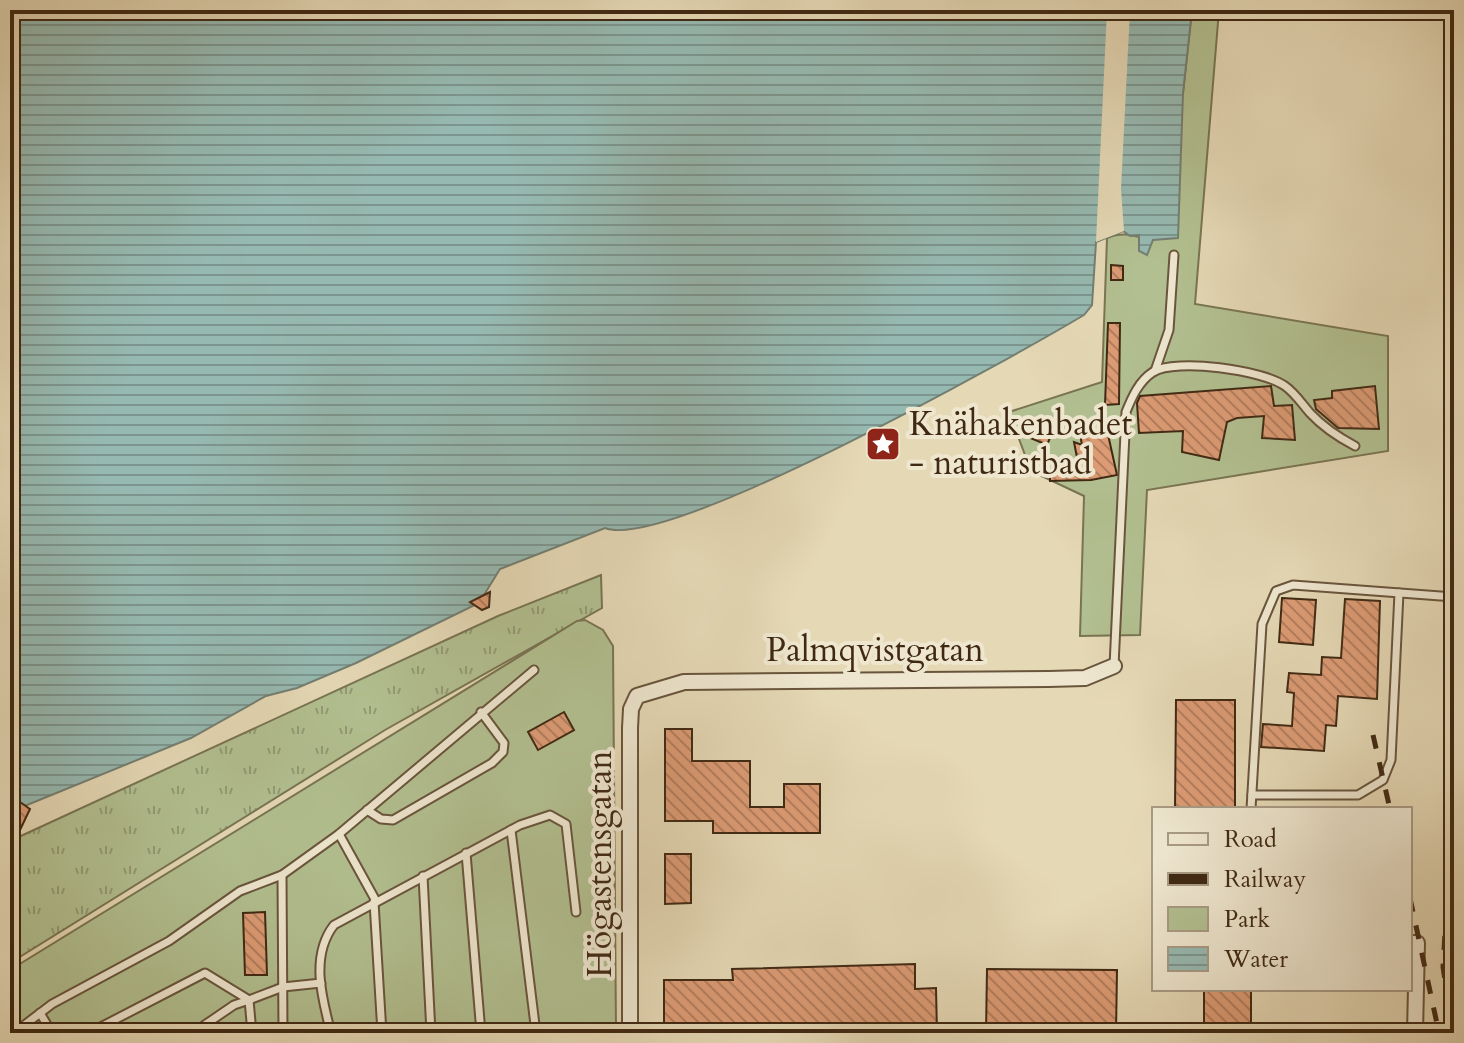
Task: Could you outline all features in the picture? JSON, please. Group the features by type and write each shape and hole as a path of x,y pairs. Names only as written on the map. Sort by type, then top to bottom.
{"street":[{"name":"Palmqvistgatan","path":"637,696 684,682 1085,678 1114,666"},
{"name":"Högastensgatan","path":"630,1033 630,728 631,709 637,696"},
{"path":"1412,943 1417,943 1415,1033"}],"lane":[{"path":"1114,666 1126,412 1136,389 1155,371 1169,330 1174,255"},
{"path":"1155,371 1194,367 1251,370 1273,378 1288,387 1335,436 1355,446"},
{"path":"1251,807 1262,624 1276,591 1293,585 1454,597"},
{"path":"1252,795 1358,795 1383,780 1391,760 1399,593"},
{"path":"14,1033 40,1013 169,941 240,891 282,875 339,834 534,670"},
{"path":"367,810 381,819 393,820 492,763 503,752 504,743 481,712"},
{"path":"331,1033 321,983 323,946 330,931 340,921 375,901 511,830 550,815 562,819 570,845 576,912"},
{"path":"511,830 536,1033"},
{"path":"339,834 375,901 382,1033"},
{"path":"466,853 481,1033"},
{"path":"282,875 283,1033"},
{"path":"423,876 431,1033"},
{"path":"89,1033 166,990 205,973 249,1000"},
{"path":"193,1033 234,1005 283,987 321,983"},
{"path":"249,1000 252,1033"},
{"path":"40,1013 52,1033"}],"green space":[{"path":"1192,10 1219,10 1195,304 1388,336 1388,451 1147,490 1140,635 1080,636 1084,496 1031,471 1009,412 1102,382 1107,238 1123,234 1159,238 1183,93"},
{"path":"601,575 602,608 385,730 10,963 10,841 498,616"},
{"path":"585,620 603,630 613,646 616,1033 10,1033 10,970 577,621"}],"water":[{"path":"10,10 1192,10 1183,93 1178,238 1153,240 1147,255 1139,251 1139,235 1130,236 1123,231 1096,242 1092,305 1084,315 842,446 696,511 641,527 605,528 500,569 479,603 356,663 297,688 266,696 191,738 10,812"}],"pier":[{"path":"1107,10 1130,10 1121,189 1124,231 1096,242"}],"building":[{"path":"1111,265 1123,266 1123,280 1111,280"},
{"path":"1108,323 1120,323 1119,404 1105,405"},
{"path":"1271,386 1274,406 1292,405 1295,440 1262,438 1264,416 1237,418 1227,422 1219,460 1182,452 1183,431 1139,433 1137,403 1140,396"},
{"path":"1375,386 1379,429 1338,428 1316,409 1314,400 1332,398 1332,391"},
{"path":"1033,425 1052,433 1047,445 1028,437"},
{"path":"1107,430 1117,475 1091,480 1050,481 1050,469 1079,468 1074,442 1082,445 1080,434"},
{"path":"490,592 489,607 482,610 470,602"},
{"path":"1282,598 1316,600 1313,645 1279,642"},
{"path":"1345,599 1380,601 1377,699 1338,696 1336,726 1326,725 1324,751 1261,747 1263,724 1292,726 1294,693 1287,692 1289,673 1321,675 1322,657 1341,658"},
{"path":"1176,700 1235,700 1235,807 1175,807"},
{"path":"564,712 574,730 538,750 528,732"},
{"path":"665,729 692,729 692,761 750,761 750,807 784,807 784,784 820,784 820,833 713,833 713,821 665,821"},
{"path":"10,795 30,809 20,830 10,835"},
{"path":"665,854 691,854 691,903 665,904"},
{"path":"265,912 267,975 245,975 243,913"},
{"path":"915,964 915,989 936,988 937,1033 664,1033 664,980 733,980 732,969"},
{"path":"987,969 1117,970 1116,1033 986,1033"},
{"path":"1204,991 1251,991 1251,1033 1204,1033"}],"railway":[{"path":"1373,735 1390,807"},
{"path":"1453,1033 1443,967 1454,777"},
{"path":"1412,907 1439,1033"}],"place":[{"name":"Knähakenbadet - naturistbad","path":"883,444"}]}
